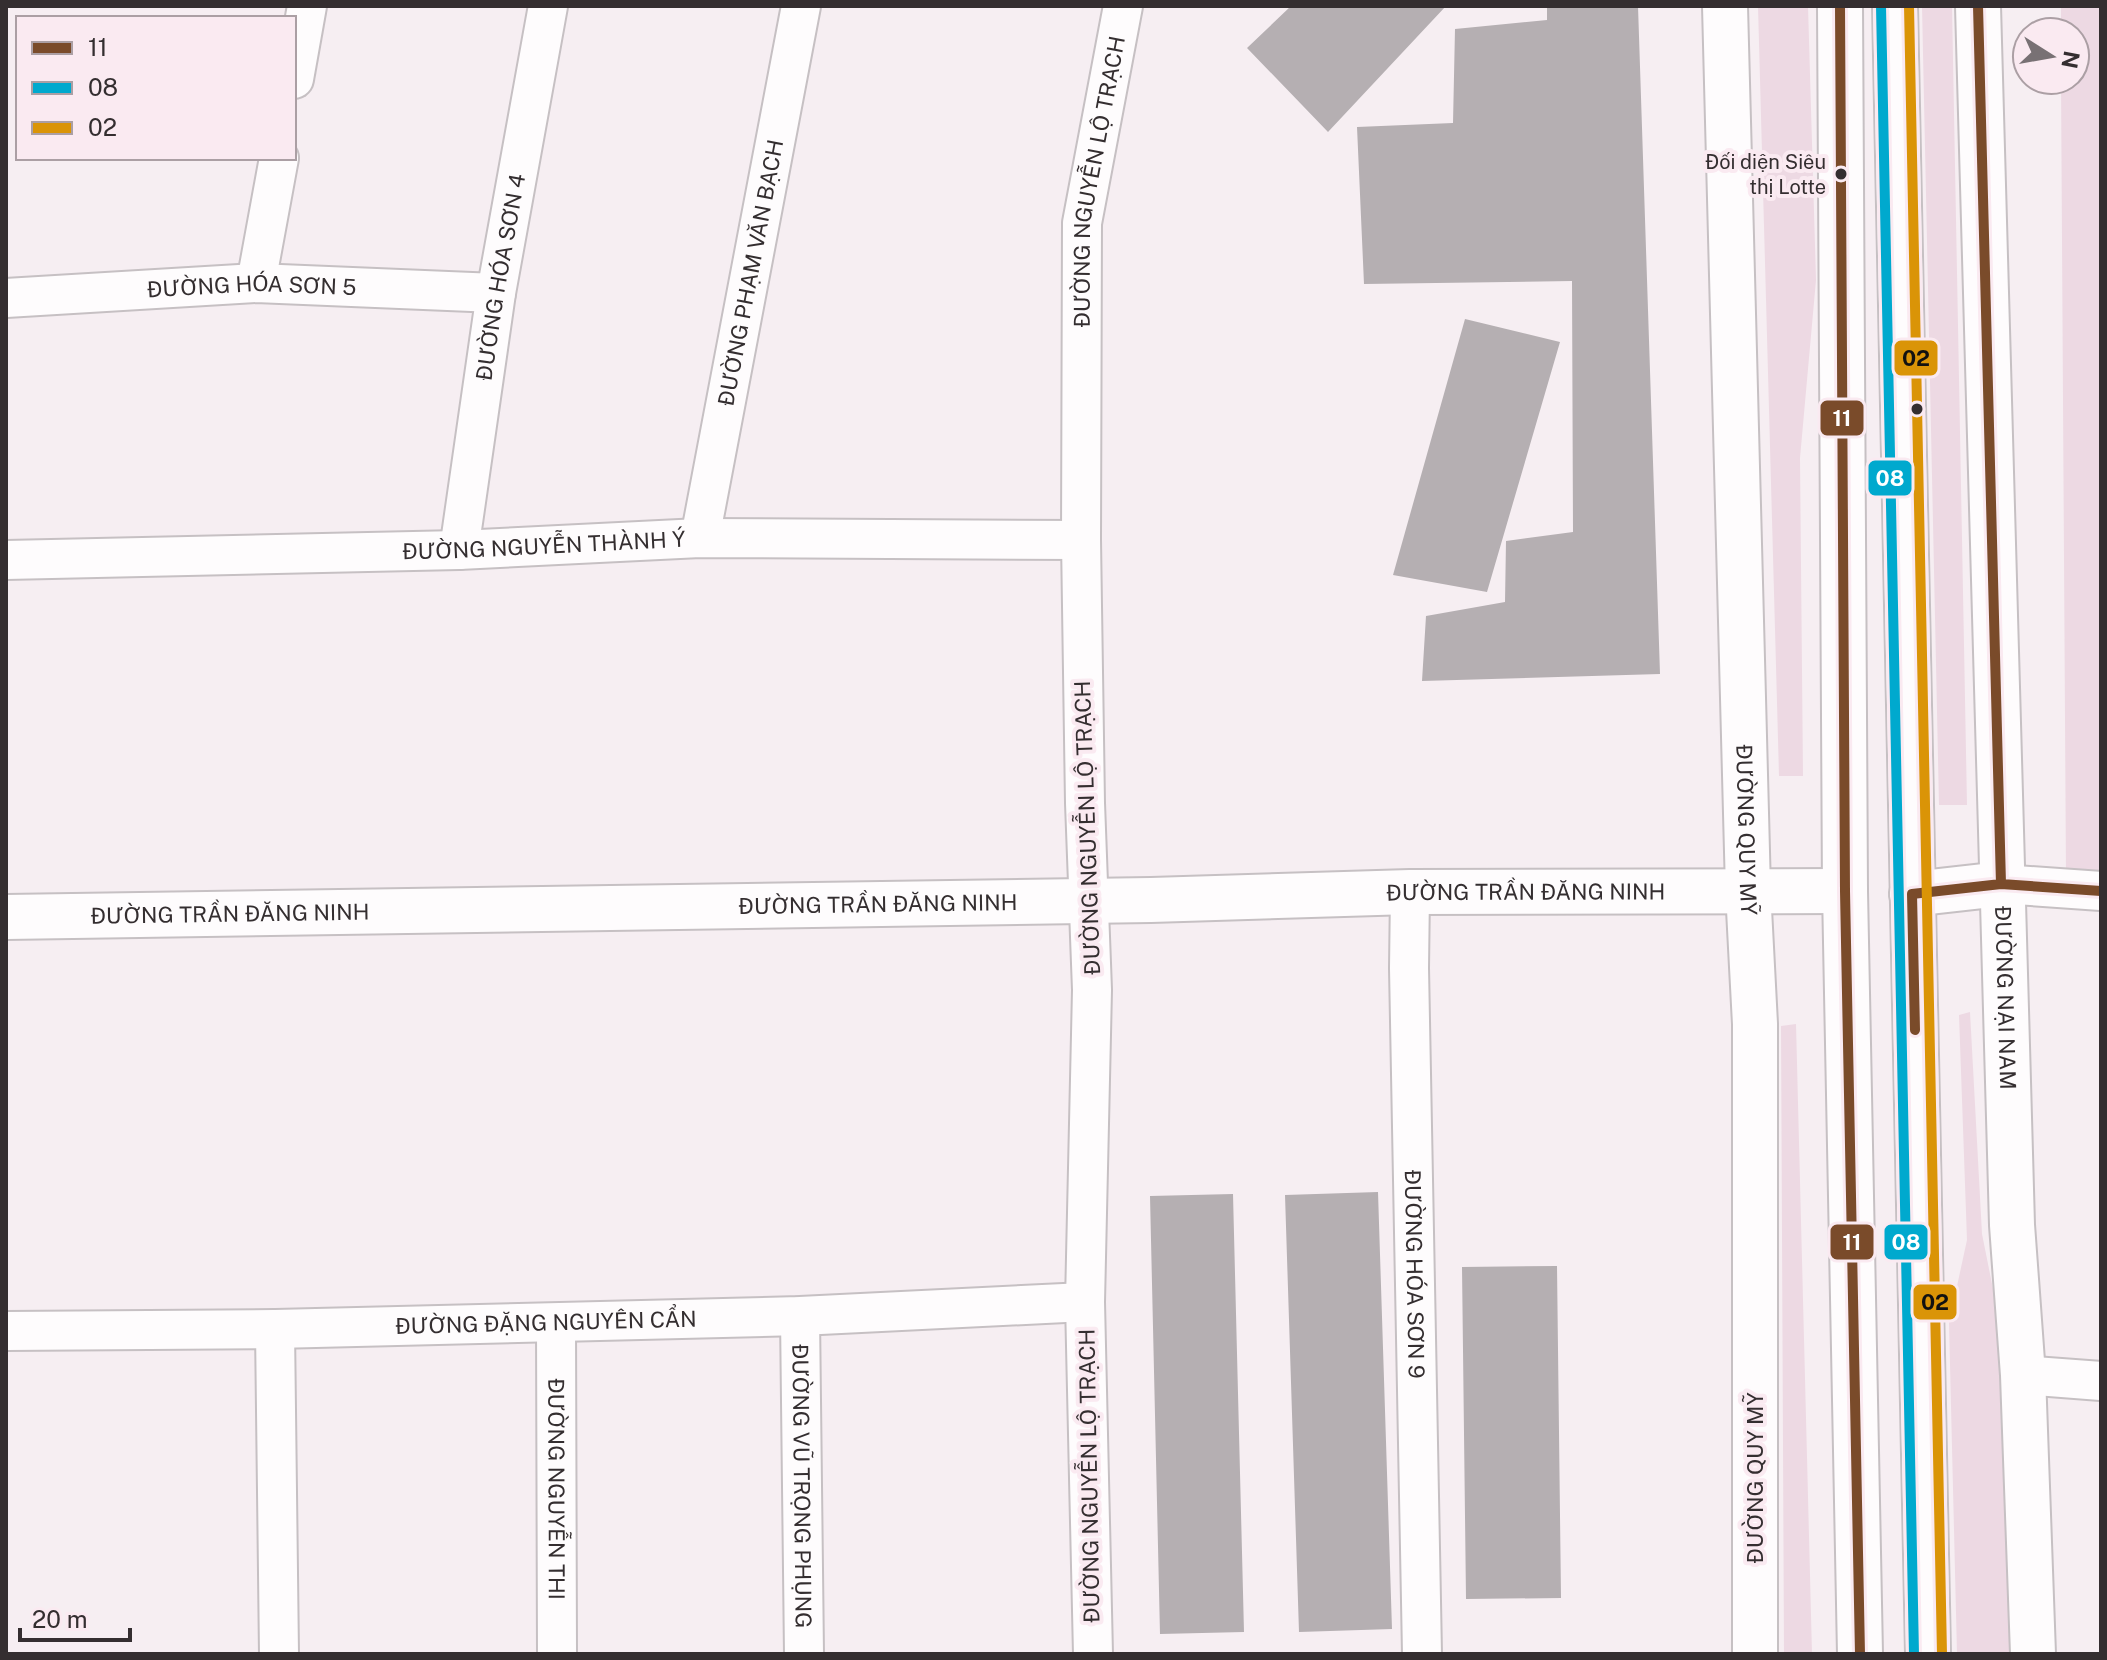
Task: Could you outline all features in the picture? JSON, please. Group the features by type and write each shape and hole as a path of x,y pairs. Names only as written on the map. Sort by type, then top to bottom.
{"main road":[{"name":"ĐƯỜNG QUY MỸ","path":"1725,6 1748,890 1755,1024 1755,1654"},
{"path":"1840,6 1845,891 1860,1654"},
{"path":"1895,6 1928,1654"},
{"name":"ĐƯỜNG NẠI NAM","path":"1978,6 2012,1225 2023,1375 2033,1654"},
{"path":"1912,894 2001,884"},
{"name":"ĐƯỜNG TRẦN ĐĂNG NINH","path":"6,917 1410,892 1845,891"}],"street":[{"path":"296,68 307,6"},
{"name":"ĐƯỜNG HÓA SƠN 4","path":"459,550 496,293 548,6"},
{"name":"ĐƯỜNG PHẠM VĂN BẠCH","path":"700,538 801,6"},
{"name":"ĐƯỜNG NGUYỄN LỘ TRẠCH","path":"1093,1654 1085,1302 1092,990 1085,803 1081,540 1082,223 1123,6"},
{"path":"256,283 279,160"},
{"name":"ĐƯỜNG HÓA SƠN 5","path":"6,298 256,283 496,293"},
{"name":"ĐƯỜNG NGUYỄN THÀNH Ý","path":"6,560 459,550 700,538 1081,540"},
{"path":"2001,884 2101,891"},
{"name":"ĐƯỜNG HÓA SƠN 9","path":"1410,892 1422,1654"},
{"name":"ĐƯỜNG ĐẶNG NGUYÊN CẨN","path":"6,1331 556,1323 800,1316 1085,1302"},
{"name":"ĐƯỜNG VŨ TRỌNG PHỤNG","path":"800,1316 804,1654"},
{"name":"ĐƯỜNG NGUYỄN THI","path":"556,1323 557,1654"},
{"path":"275,1329 279,1654"},
{"path":"2023,1375 2101,1381"}],"shaded area":[{"path":"1758,6 1808,6 1816,280 1800,458 1803,776 1779,776"},
{"path":"1922,6 1952,6 1967,805 1939,805"},
{"path":"2061,6 2101,6 2101,879 2066,877 2061,96 2091,96 2091,16 2061,16"},
{"path":"1970,1012 1982,1234 2002,1334 2013,1654 1957,1654 1949,1323 1967,1240 1959,1015"},
{"path":"1796,1024 1812,1654 1784,1654 1781,1026"}],"building":[{"path":"1291,6 1446,6 1328,132 1247,48"},
{"path":"1547,6 1638,6 1660,674 1422,681 1426,616 1505,602 1506,541 1573,532 1572,281 1364,284 1357,127 1453,123 1455,29 1547,20"},
{"path":"1465,319 1560,342 1487,592 1393,575"},
{"path":"1378,1192 1392,1629 1299,1632 1285,1195"},
{"path":"1233,1194 1244,1632 1160,1634 1150,1196"},
{"path":"1557,1266 1561,1598 1466,1599 1462,1267"}],"transit line":[{"name":"11","path":"1840,6 1845,891 1860,1654"},
{"name":"08","path":"1881,6 1914,1654"},
{"name":"02","path":"1909,6 1942,1654"},
{"name":"11","path":"1978,6 2001,884"},
{"name":"11","path":"1915,1030 1912,894 2001,884 2101,891"}],"place":[{"name":"Đối diện Siêu thị Lotte","path":"1841,174"}]}
